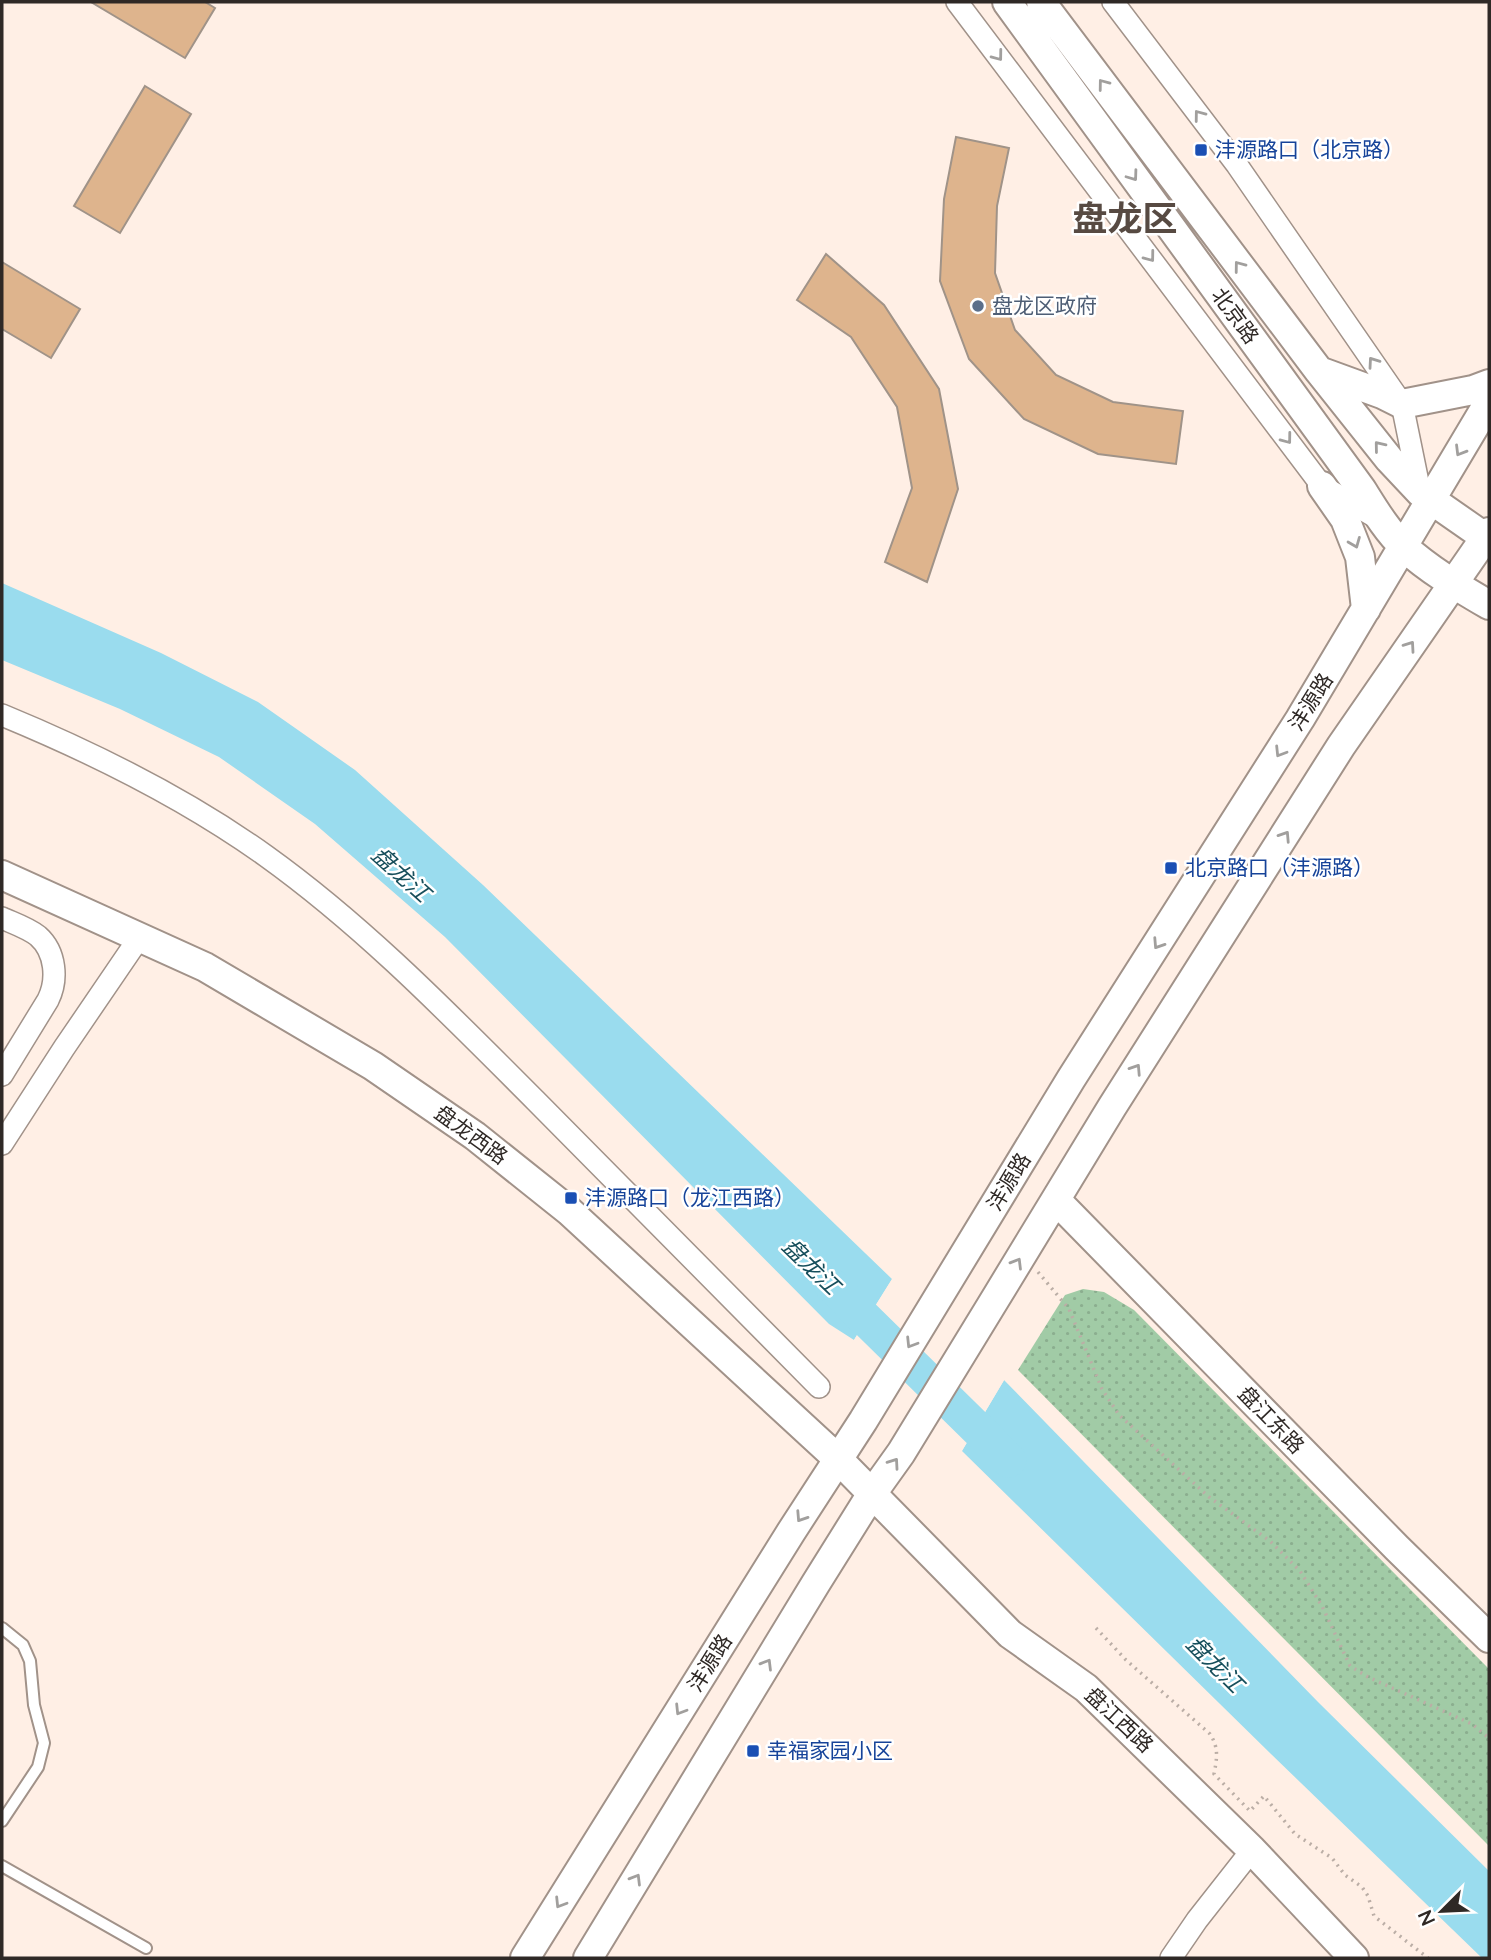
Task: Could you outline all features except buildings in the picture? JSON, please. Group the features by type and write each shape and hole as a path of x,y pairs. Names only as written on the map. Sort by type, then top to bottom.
{"main road":[{"name":"北京路","path":"1007,2 1382,520 1403,546 1454,584 1489,605"},
{"name":"北京路","path":"1041,2 1319,371 1389,459 1425,496 1488,537"},
{"path":"1319,371 1402,404 1473,390 1489,384"},
{"name":"沣源路","path":"526,1958 877,1398 1071,1079 1256,791 1342,652 1403,546 1425,496 1489,402"},
{"path":"1322,486 1345,519 1360,557 1366,608"},
{"path":"588,1958 871,1494 982,1321 1112,1107 1341,746 1488,537"},
{"name":"盘龙西路","path":"2,875 205,967 373,1066 475,1136 569,1212 838,1460 871,1494"},
{"name":"盘江东路","path":"1056,1200 1397,1549 1489,1638"},
{"name":"盘江西路","path":"871,1494 1010,1634 1086,1688 1252,1850 1354,1958"}],"street":[{"path":"957,2 1322,486 1382,520"},
{"path":"1114,2 1237,165 1402,404 1425,496"},
{"path":"2,715 63,741 176,798 265,855 344,916 475,1040 819,1387"},
{"path":"2,918 38,936 50,954 55,978 48,1000 2,1075"},
{"path":"2,1144 139,938"},
{"path":"1171,1958 1252,1850"}],"lane":[{"path":"2,1628 23,1645 30,1661 34,1705 44,1743 38,1767 2,1821"},
{"path":"2,1866 146,1948"}],"path":[{"path":"1023,1254 1069,1309 1102,1389 1119,1415 1209,1497 1270,1541 1300,1571 1322,1606 1350,1666 1368,1677 1472,1724 1489,1738"},
{"path":"1096,1628 1126,1660 1210,1734 1218,1753 1214,1774 1250,1811 1264,1796 1295,1834 1332,1858 1345,1875 1362,1887 1368,1896 1374,1916 1428,1958"}],"green space":[{"path":"1083,1289 1104,1292 1134,1310 1489,1669 1489,1846 1018,1370 1065,1295"}],"water":[{"path":"2,583 161,653 258,702 355,770 483,885 892,1279 854,1340 829,1324 445,937 315,824 219,757 120,709 2,660"},
{"path":"1004,1380 1318,1702 1489,1871 1489,1958 1482,1958 962,1451"}],"pier":[{"path":"894,1276 895,1280 857,1341 852,1343"},
{"path":"1003,1376 1006,1377 960,1454 959,1449"}],"waterway":[{"name":"盘龙江","path":"832,1286 1009,1460"}],"place":[{"name":"沣源路口（北京路）","path":"1201,150"},
{"name":"盘龙区政府","path":"978,306"},
{"name":"北京路口（沣源路）","path":"1171,868"},
{"name":"沣源路口（龙江西路）","path":"571,1198"},
{"name":"幸福家园小区","path":"753,1751"}],"district":[{"name":"盘龙区","path":"1125,219"}]}
